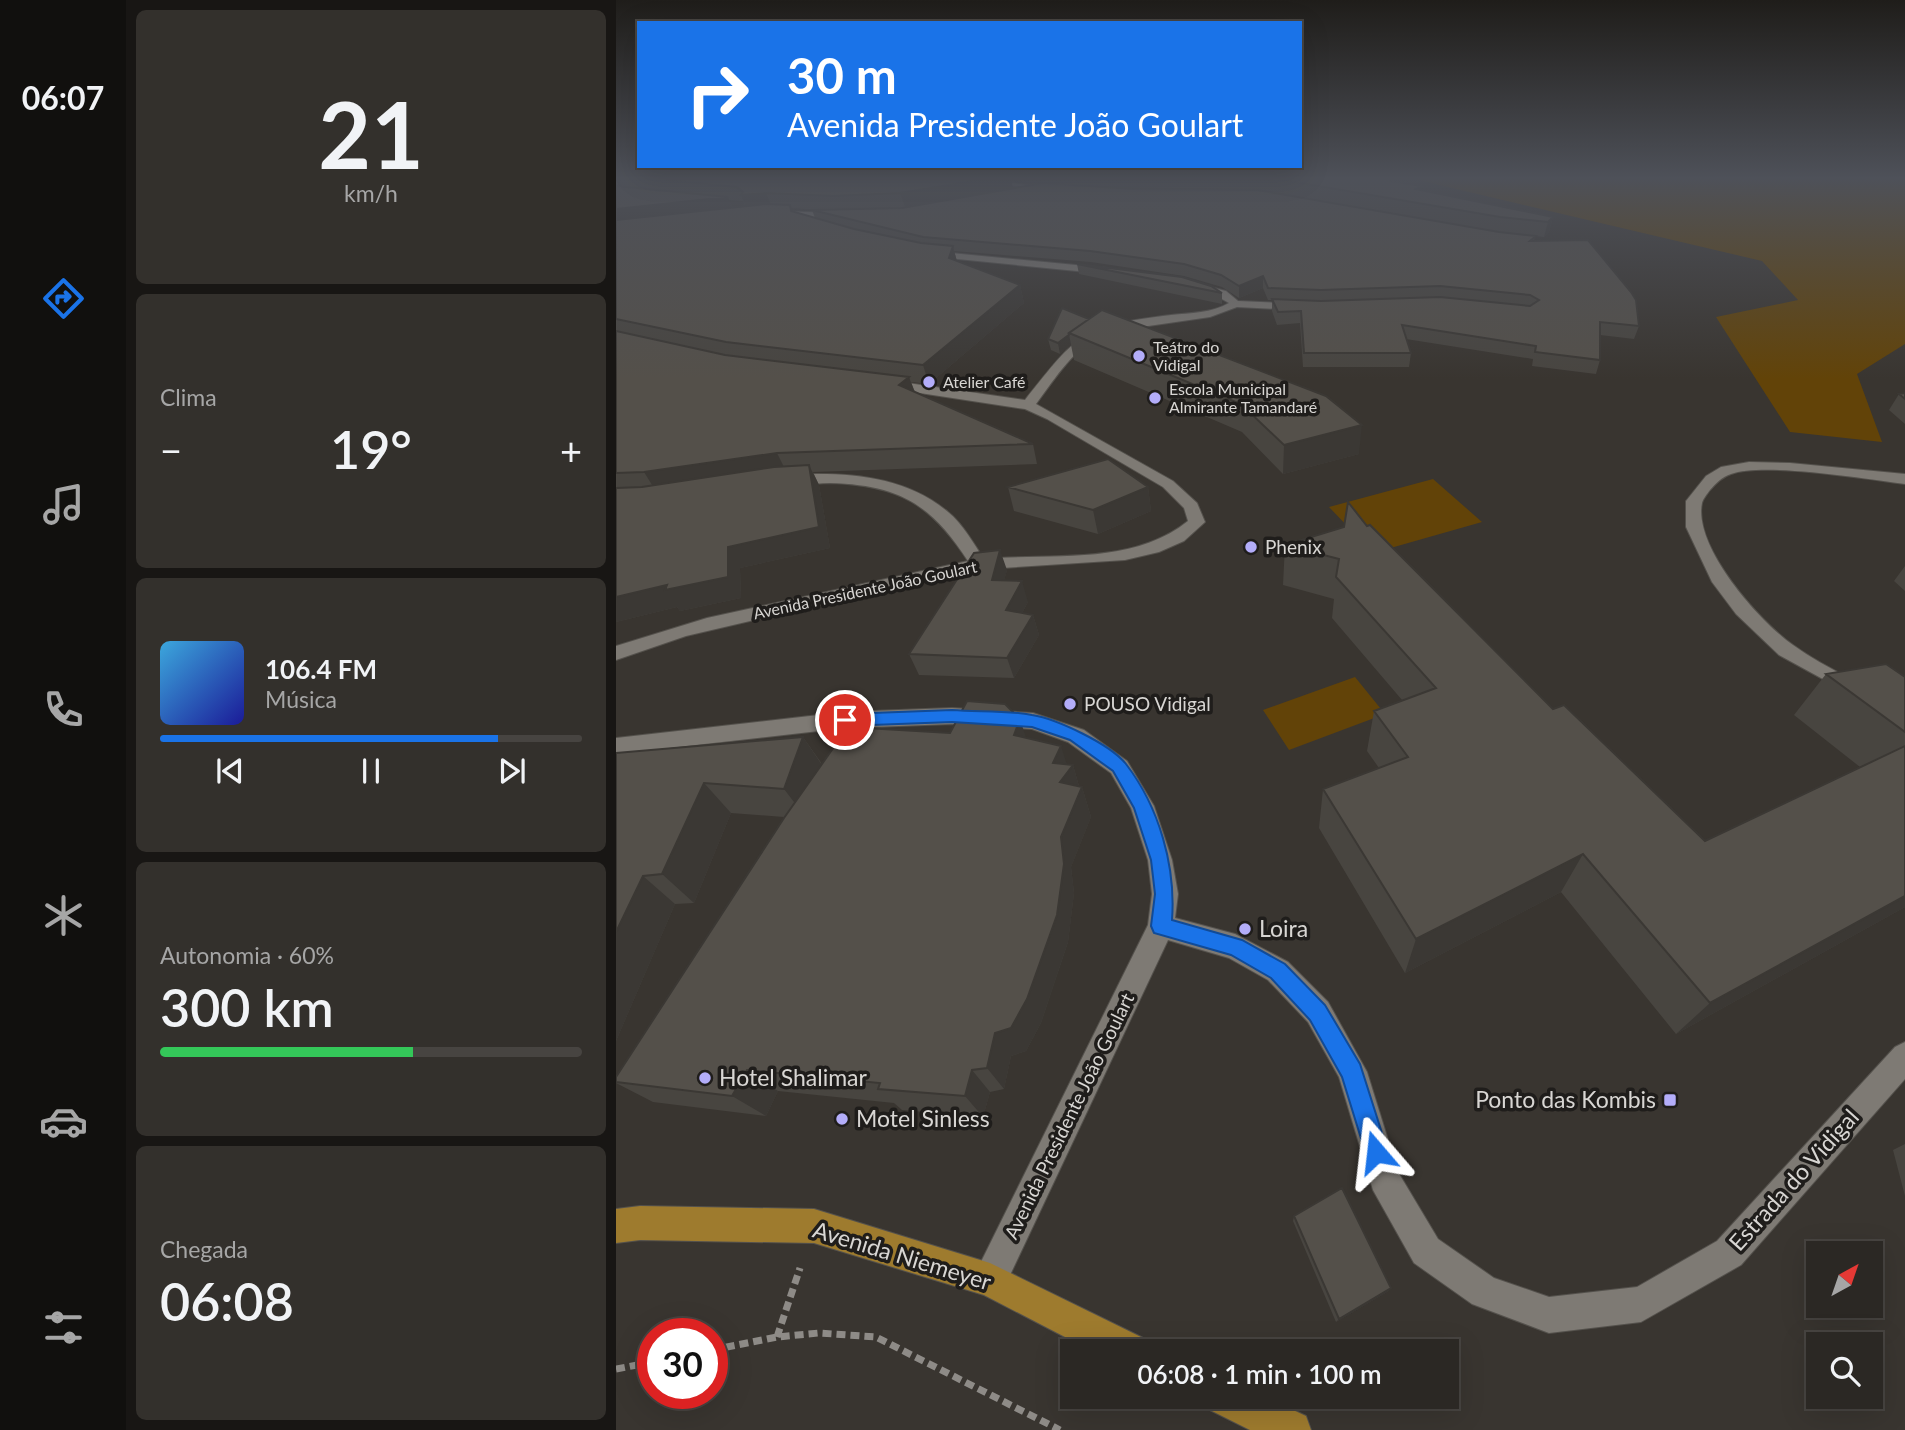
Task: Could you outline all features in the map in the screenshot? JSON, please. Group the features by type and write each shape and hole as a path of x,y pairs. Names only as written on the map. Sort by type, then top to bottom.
{"main road":[{"name":"Avenida Niemeyer","path":"616,1226 640,1223 814,1226 990,1280 1106,1339"},
{"path":"1248,1409 1292,1430"}],"street":[{"path":"923,253 1115,272"},
{"path":"1178,282 1219,292 1236,304"},
{"path":"1028,405 1070,354 1090,335 1171,317 1217,313 1236,304 1308,307"},
{"name":"Avenida Presidente João Goulart","path":"616,653 702,626 979,564 1070,561 1145,550 1169,544 1186,534 1196,522 1191,506 1168,484 1052,416 1028,405 875,383"},
{"path":"1905,479 1790,467 1749,466 1726,470 1712,479 1694,501 1694,527 1721,582 1743,610 1786,650 1905,716"},
{"path":"773,481 809,478 855,480 902,489 942,515 979,564"},
{"name":"Avenida Presidente João Goulart","path":"616,746 845,720 952,716 1033,721 1076,736 1119,767 1142,806 1160,860 1164,894 1161,926 990,1280"},
{"name":"Estrada do Vidigal","path":"1161,926 1235,947 1278,971 1318,1012 1352,1072 1384,1179 1426,1251 1484,1292 1549,1315 1641,1304 1730,1253 1905,1057"}],"path":[{"path":"777,1337 814,1226"},
{"path":"728,1347 777,1337 819,1333 876,1337 1060,1430"},
{"path":"616,1369 637,1365"}],"shaded area":[{"path":"1697,246 1905,246 1905,344 1857,374 1882,442 1790,432 1716,317 1798,300 1762,261"},
{"path":"1433,479 1482,522 1373,553 1329,507"},
{"path":"1355,677 1385,714 1289,750 1263,710"}],"building":[{"path":"616,246 953,246 949,258 1020,285 923,365 726,342 616,319"},
{"path":"1027,246 1593,246 1636,300 1639,326 1600,322 1600,360 1535,352 1536,346 1402,325 1411,353 1304,353 1301,311 1278,312 1272,299 1321,301 1440,297 1530,306 1539,300 1530,295 1440,286 1321,290 1268,288 1263,276 1239,286 1221,275 1184,264"},
{"path":"1077,264 1182,277 1211,286 1222,293"},
{"path":"1062,308 1089,319 1058,343 1048,339"},
{"path":"1102,310 1326,396 1362,425 1284,445 1241,404 1069,333"},
{"path":"616,331 725,355 909,377 899,385 1033,444 777,453 644,472 616,473"},
{"path":"1108,459 1148,487 1093,510 1008,487"},
{"path":"809,465 819,527 728,547 728,577 665,590 667,585 616,597 616,488 642,487 774,467"},
{"path":"1348,502 1367,526 1370,525 1553,709 1564,705 1705,841 1905,746 1905,896 1710,1003 1583,854 1416,939 1323,789 1408,757 1374,711 1436,688 1336,577 1339,559 1285,545 1344,527"},
{"path":"1000,550 992,580 1022,581 1006,610 1033,615 1007,658 909,654 974,553"},
{"path":"1886,664 1905,677 1905,732 1826,674"},
{"path":"967,701 1005,704 1020,719 1014,735 1061,746 1053,763 1073,765 1060,782 1082,787 1061,837 1064,864 1057,915 1027,999 1011,1028 995,1033 987,1068 972,1070 965,1096 878,1089 880,1083 747,1070 732,1096 616,1082 616,1077 784,818 848,727 950,733"},
{"path":"803,737 784,789 704,783 662,874 643,876 616,932 616,753"},
{"path":"1342,1188 1391,1288 1339,1319 1294,1216"}],"place":[{"name":"Teátro do Vidigal","path":"1139,356"},
{"name":"Atelier Café","path":"929,382"},
{"name":"Escola Municipal Almirante Tamandaré","path":"1155,398"},
{"name":"Phenix","path":"1251,547"},
{"name":"POUSO Vidigal","path":"1070,704"},
{"name":"Loira","path":"1245,929"},
{"name":"Hotel Shalimar","path":"705,1078"},
{"name":"Ponto das Kombis","path":"1670,1100"},
{"name":"Motel Sinless","path":"842,1119"}],"route":[{"path":"845,720 952,716 1033,721 1076,736 1119,767 1142,806 1160,860 1164,894 1161,926 1235,947 1278,971 1318,1012 1352,1072 1376,1152"}]}
